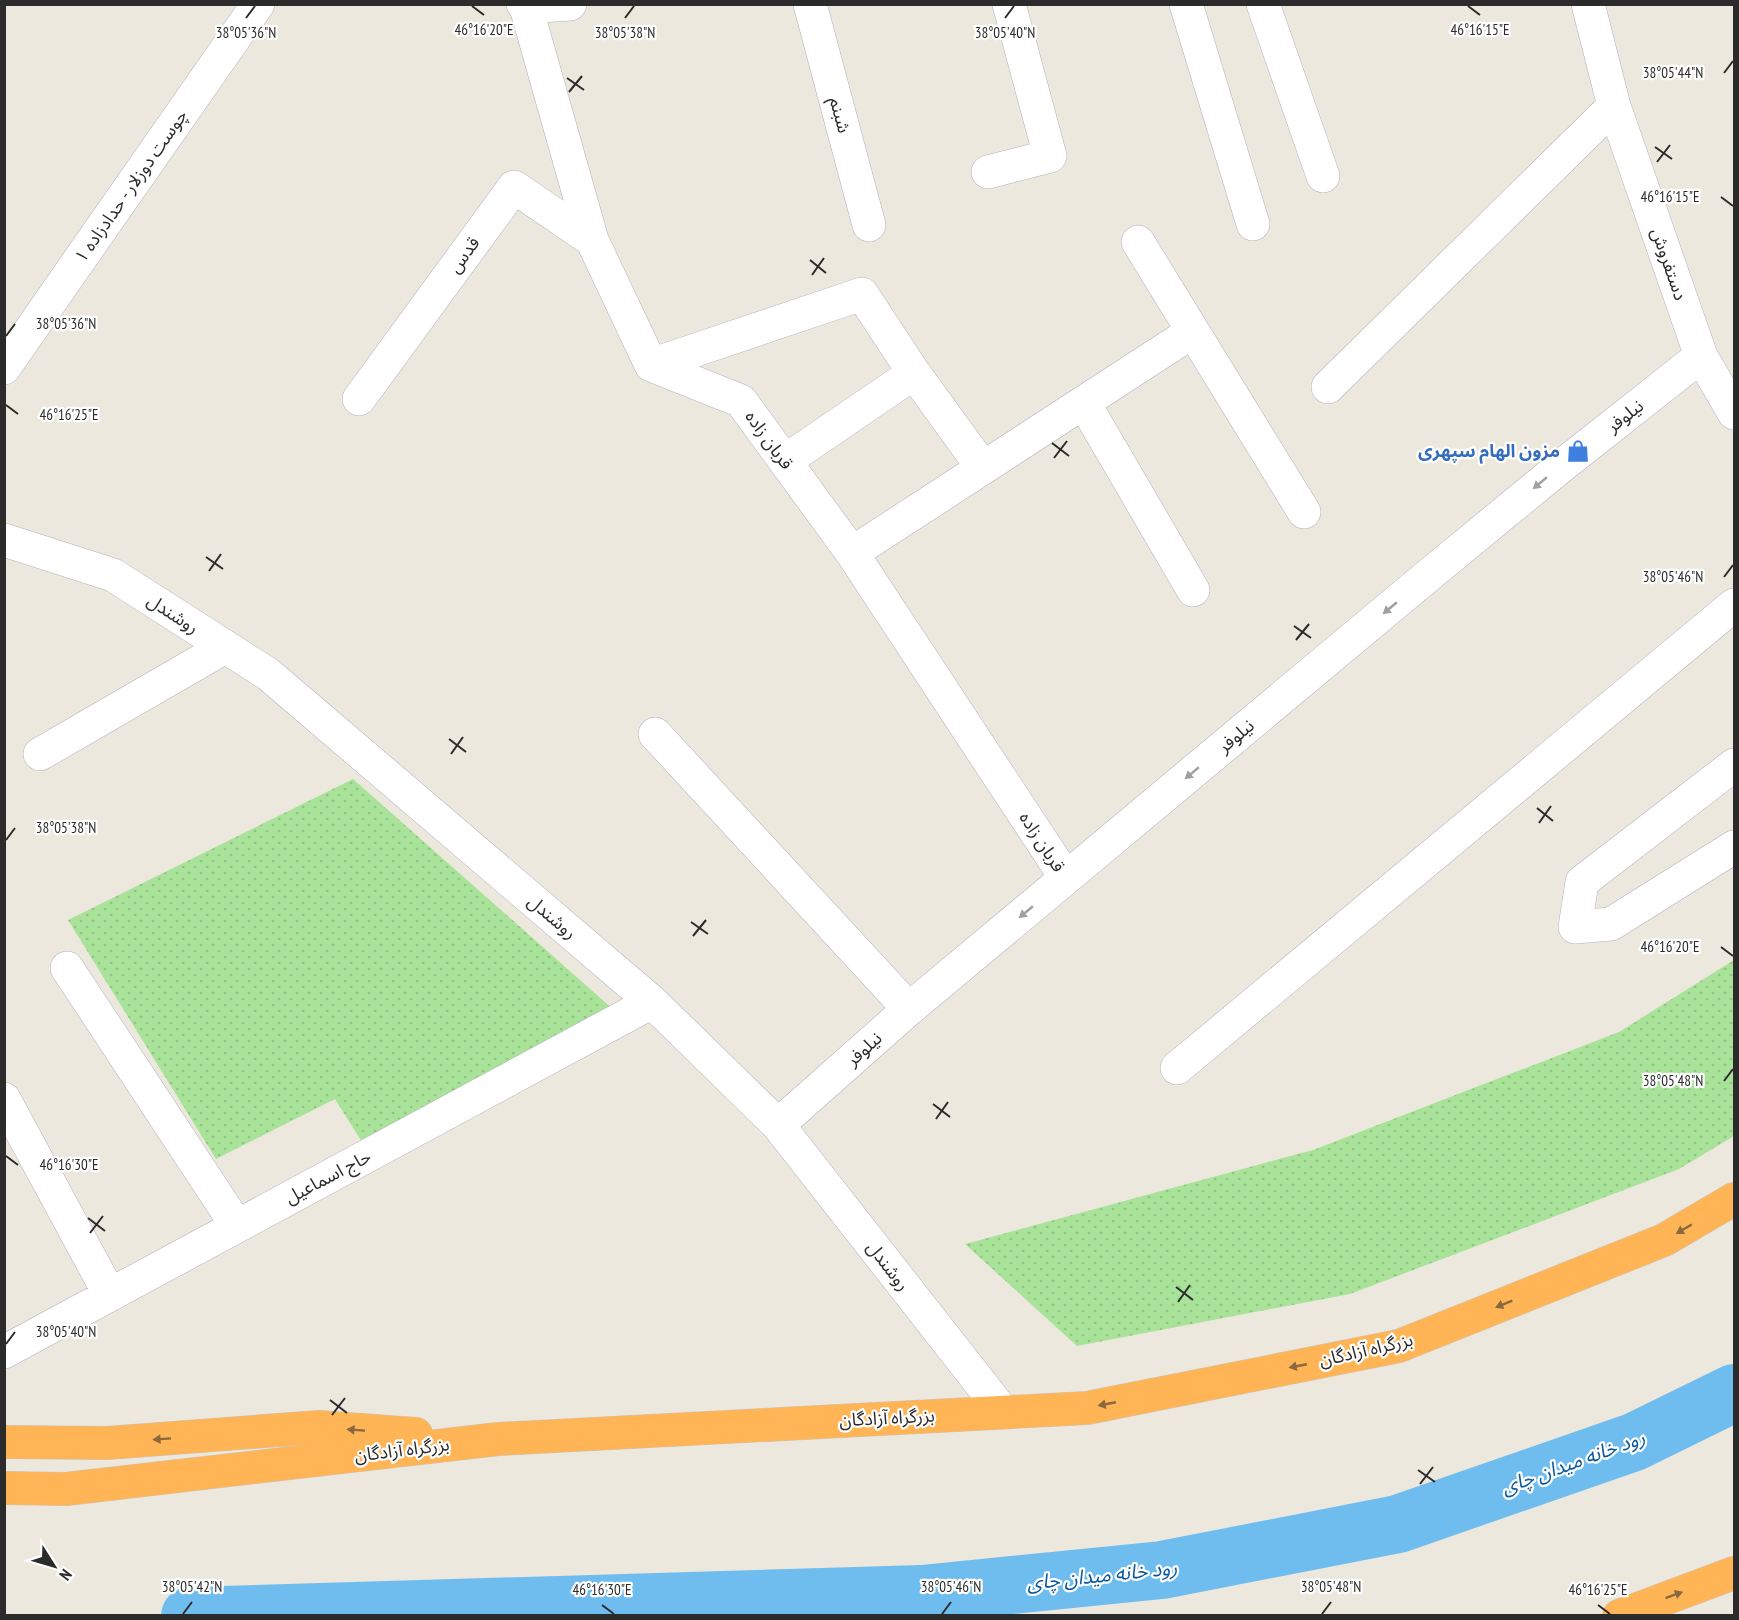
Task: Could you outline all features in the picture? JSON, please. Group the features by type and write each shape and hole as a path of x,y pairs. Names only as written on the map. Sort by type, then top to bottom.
{"highway":[{"name":"بزرگراه آزادگان","path":"4,1488 66,1489 498,1439 1088,1408 1399,1346 1664,1240 1734,1199"},
{"path":"4,1442 107,1443 319,1427 498,1439"},
{"path":"1619,1616 1734,1573"}],"street":[{"name":"چوست دوزلار - حدادزاده ۱","path":"5,367 258,4"},
{"path":"570,4 525,6 592,240 651,365 862,294 914,373 983,468"},
{"name":"شبنم","path":"810,4 869,225"},
{"path":"988,172 1050,156 1009,4"},
{"path":"1186,4 1253,224"},
{"path":"1263,4 1323,176"},
{"name":"دستفروش","path":"1588,4 1614,106 1701,356 1734,413"},
{"path":"1328,387 1614,106"},
{"name":"قدس","path":"359,399 514,188 592,240"},
{"path":"1138,242 1304,512"},
{"path":"852,553 1192,332"},
{"name":"نیلوفر","path":"778,1125 909,1009 1066,878 1559,468 1701,356"},
{"name":"قربان زاده","path":"651,365 741,401 852,553 1066,878"},
{"path":"785,461 914,373"},
{"path":"1084,403 1194,590"},
{"name":"روشندل","path":"4,540 113,575 268,674 652,1002 778,1125 1003,1412"},
{"path":"1177,1068 1734,605"},
{"path":"40,753 225,647"},
{"path":"655,734 909,1009"},
{"path":"1734,765 1582,882 1575,927 1611,924 1734,847"},
{"path":"67,968 237,1226"},
{"name":"حاج اسماعیل","path":"6,1346 110,1295 652,1002"},
{"path":"4,1099 110,1295"}],"green space":[{"path":"353,779 615,1011 362,1142 335,1099 216,1159 68,920"},
{"path":"1734,960 1734,1136 1679,1169 1350,1294 1077,1346 965,1244 1313,1150 1619,1032"}],"waterway":[{"name":"رود خانه میدان چای","path":"190,1616 922,1594 1162,1570 1398,1524 1634,1442 1734,1393"}],"place":[{"name":"مزون الهام سپهری","path":"1578,451"}]}
